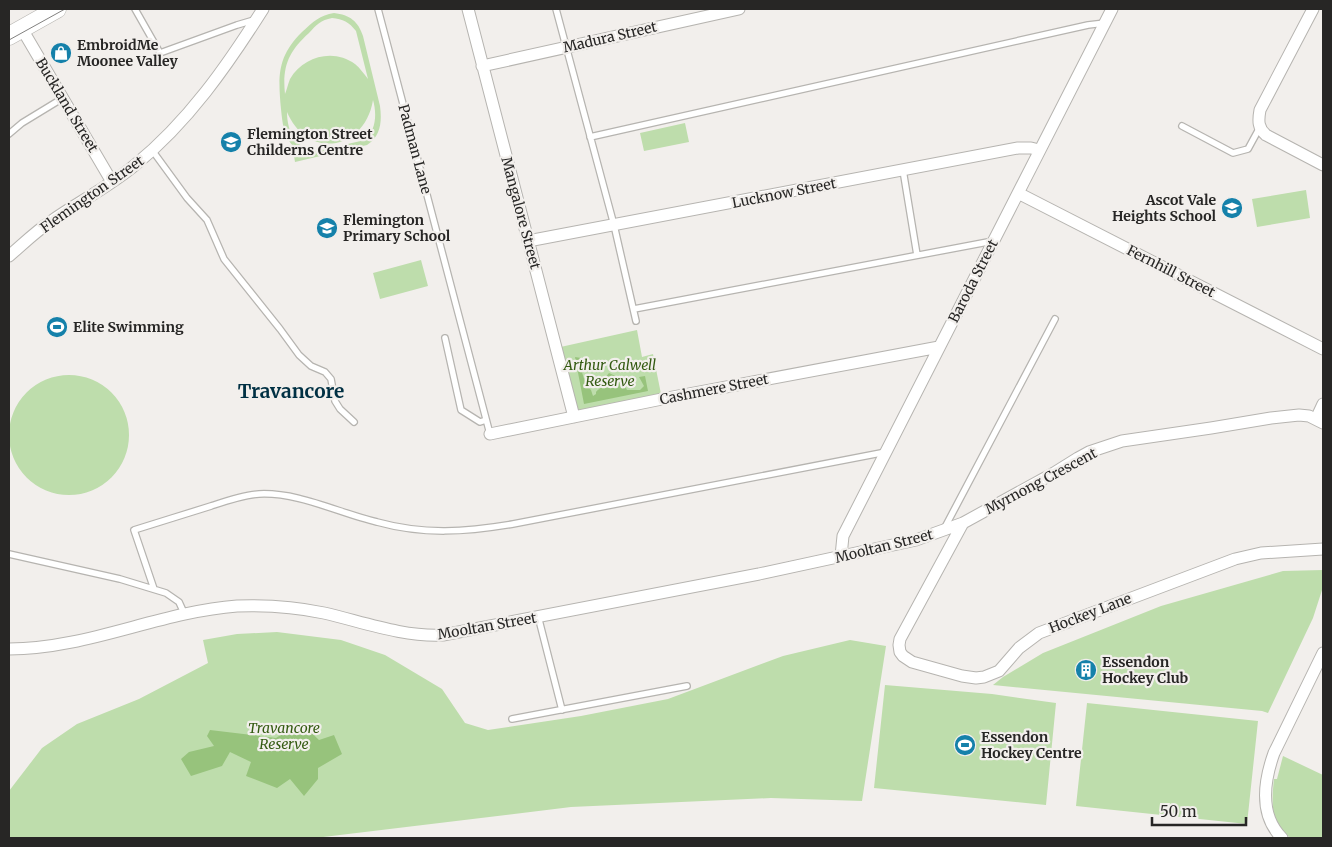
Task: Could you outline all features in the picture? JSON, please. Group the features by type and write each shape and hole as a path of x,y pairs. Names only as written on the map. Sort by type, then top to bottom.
{"main road":[{"path":"15,32 57,9"}],"street":[{"name":"Flemington Street","path":"9,256 48,223 112,182 152,150 194,108 238,48 263,9"},
{"name":"Mangalore Street","path":"468,9 574,417"},
{"name":"Madura Street","path":"482,66 739,9"},
{"name":"Baroda Street","path":"841,556 843,536 1112,9"},
{"path":"1313,9 1260,110 1258,118 1259,126 1266,135 1323,164"},
{"name":"Buckland Street","path":"15,32 63,98 112,182"},
{"name":"Lucknow Street","path":"528,241 1024,148 1039,150"},
{"name":"Fernhill Street","path":"1018,193 1323,349"},
{"name":"Cashmere Street","path":"490,434 939,347"},
{"path":"1320,421 1323,404"},
{"name":"Myrnong Crescent","path":"963,524 1054,474 1078,458 1122,441 1299,415 1309,416 1320,421"},
{"name":"Mooltan Street","path":"9,649 28,649 76,642 184,613 237,606 322,612 417,635 443,636 759,574 916,540 963,524"},
{"name":"Hockey Lane","path":"963,524 900,639 899,646 900,652 907,660 918,665 962,676 984,677 999,671 1021,646 1039,633 1235,559 1261,553 1323,549"},
{"path":"1282,838 1272,826 1268,817 1266,796 1269,770 1274,753 1323,653"}],"lane":[{"path":"135,9 160,52 256,20"},
{"name":"Padman Lane","path":"378,9 490,434"},
{"path":"556,9 614,225 636,321"},
{"path":"590,137 1088,25 1105,23"},
{"path":"9,134 22,123 63,98"},
{"path":"1182,126 1233,153 1248,149 1259,126"},
{"path":"152,150 187,198 207,220 224,259 299,355 310,366 325,372 331,379 335,401 340,409 354,422"},
{"path":"903,170 917,255"},
{"path":"634,309 993,241"},
{"path":"943,531 1055,319"},
{"path":"445,338 461,410 480,422 486,420"},
{"path":"154,589 134,530 236,498 257,494 292,496 340,512 396,527 446,532 480,530 886,452"},
{"path":"9,554 120,579 166,593 179,602 184,613"},
{"path":"538,616 562,710"},
{"path":"512,719 687,686"}],"green space":[{"path":"334,13 349,17 361,31 380,106 380,128 372,141 367,145 295,162 294,156 305,154 293,146 284,130 280,97 281,68 288,50 302,32 313,22","holes":["332,18 346,22 356,31 368,79 357,66 347,59 338,56 320,57 311,60 296,71 290,79 285,94 286,67 296,46 316,25","373,100 375,122 369,136 365,140 317,151 303,147 291,133 287,112 296,128 308,138 321,143 335,143 348,139 359,130 368,117"]},
{"path":"685,123 689,142 644,151 640,133"},
{"path":"1306,190 1310,218 1257,227 1252,199"},
{"path":"421,260 428,286 380,299 373,273"},
{"name":"Arthur Calwell Reserve","path":"637,330 642,357 653,354 662,399 574,417 556,348"},
{"path":"575,357 581,358 579,363 586,385 591,390 593,396 602,387 614,388 605,378 609,373 620,380 627,390 640,390 644,386 639,377 645,376 648,391 584,404"},
{"path":"69,375 92,379 112,392 125,412 129,435 125,458 112,478 92,491 69,495 46,491 26,478 13,458 9,435 13,412 26,392 46,379"},
{"path":"1323,570 1323,587 1313,618 1268,713 993,685 1043,653 1161,606 1283,571"},
{"name":"Travancore Reserve","path":"277,632 341,640 385,655 442,689 465,723 488,730 581,716 668,699 783,656 850,640 886,646 862,801 771,798 571,807 315,838 9,838 9,791 42,748 77,724 139,699 208,663 203,640 237,634"},
{"name":"Essendon Hockey Centre","path":"885,685 992,694 1056,703 1046,805 874,788"},
{"name":"Essendon Hockey Centre","path":"1087,703 1258,721 1247,824 1076,806"},
{"path":"300,722 319,740 334,735 342,754 318,768 318,779 304,796 290,779 277,788 246,776 251,762 230,752 222,766 191,776 181,759 189,752 214,746 207,736 210,730 276,738"},
{"path":"1283,756 1323,775 1323,838 1296,839 1285,834 1279,828 1274,812 1273,795 1274,779 1277,779"}],"tram line":[{"path":"9,40 65,9"}],"place":[{"name":"EmbroidMe Moonee Valley","path":"61,53"},
{"name":"Flemington Street Childerns Centre","path":"231,142"},
{"name":"Ascot Vale Heights School","path":"1232,208"},
{"name":"Flemington Primary School","path":"327,228"},
{"name":"Elite Swimming","path":"57,327"},
{"name":"Essendon Hockey Club","path":"1086,670"},
{"name":"Essendon Hockey Centre","path":"965,745"}],"district":[{"name":"Travancore","path":"291,391"}]}
